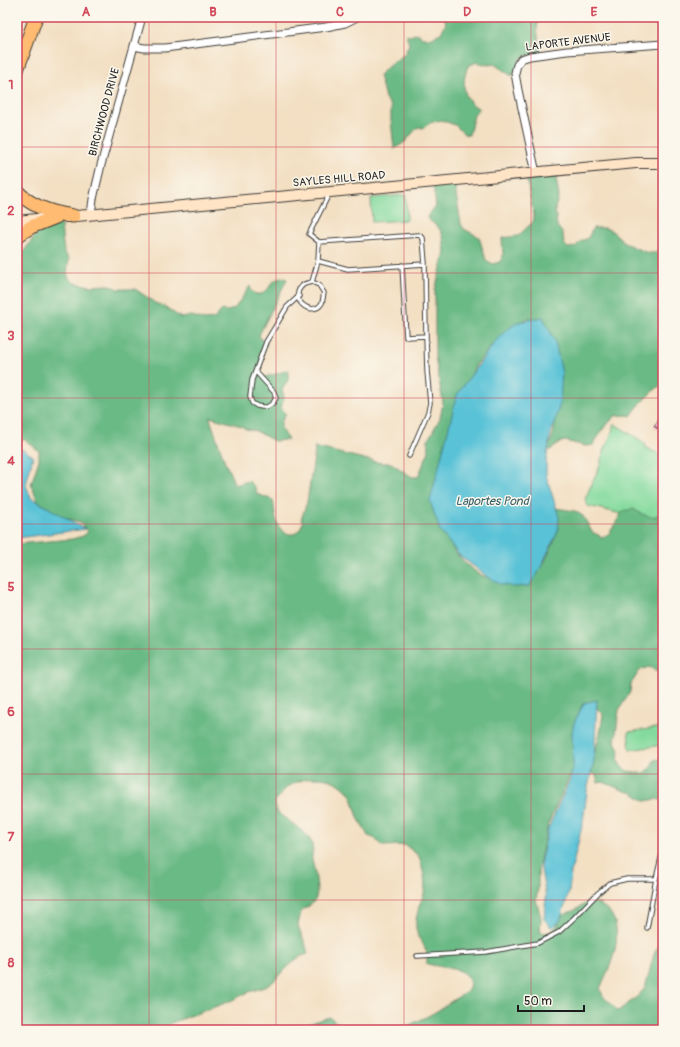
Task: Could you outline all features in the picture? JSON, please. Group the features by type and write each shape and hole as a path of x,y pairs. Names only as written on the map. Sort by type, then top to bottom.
{"highway":[{"path":"17,70 36,17"},
{"path":"17,191 36,205 57,213 73,216"},
{"path":"17,236 31,227 56,217"}],"main road":[{"name":"SAYLES HILL ROAD","path":"17,221 636,163 663,163"}],"street":[{"name":"BIRCHWOOD DRIVE","path":"91,214 97,181 142,17"},
{"path":"134,46 144,48 165,48 326,27 345,23 357,17"},
{"name":"LAPORTE AVENUE","path":"536,172 515,73 517,65 521,59 530,56 567,51 663,44"}],"lane":[{"path":"330,192 309,234 318,242 419,235 424,238 426,264 427,371 430,403 428,412 409,456"},
{"path":"312,282 318,260 318,242"},
{"path":"318,260 348,269 426,264"},
{"path":"402,266 406,337 426,336"},
{"path":"312,282 319,286 324,293 322,303 316,307 310,308 303,306 299,300 299,291 304,284 312,282"},
{"path":"256,372 274,392 276,398 273,403 267,407 257,406 252,403 250,397 252,380 266,342 287,308 299,296"},
{"path":"646,928 663,850"},
{"path":"417,956 486,952 538,943 559,932 610,883 627,879 656,879"}],"path":[{"path":"400,1023 400,1030"}],"green space":[{"path":"444,17 538,17 537,30 541,52 522,57 512,76 494,64 488,65 477,62 468,66 464,80 466,95 474,106 479,108 474,115 469,135 464,134 455,125 441,120 430,123 423,128 418,127 405,142 394,149 391,106 385,98 379,75 405,54 409,44 406,34 411,36 416,33 420,36 428,38 441,33 446,23"},
{"path":"555,173 559,196 555,208 557,226 563,234 564,244 568,248 575,247 581,241 588,238 593,228 605,228 612,231 624,243 648,253 655,253 663,246 663,384 646,398 631,416 615,416 603,429 593,445 586,446 565,441 561,442 550,450 546,450 551,442 554,430 554,389 542,322 537,318 526,319 508,330 492,345 476,365 457,405 441,526 455,552 465,563 480,575 493,579 534,576 544,563 554,541 557,524 555,508 575,511 583,516 592,532 602,537 609,534 623,511 633,509 644,515 652,517 663,512 663,674 649,667 640,670 631,684 630,692 619,710 615,741 619,750 618,761 627,771 643,773 650,769 654,760 663,759 663,801 657,799 645,801 631,792 603,782 598,783 596,775 591,773 589,774 601,729 603,714 593,704 582,705 577,729 579,755 548,824 538,869 538,889 536,900 541,918 540,932 545,933 552,932 554,930 561,916 577,909 591,900 602,906 611,914 614,919 616,929 616,947 612,961 600,989 603,996 618,1011 637,997 645,988 654,954 661,941 663,941 663,1030 396,1030 433,1013 463,994 467,991 470,983 469,980 466,975 458,970 427,964 427,953 418,937 416,928 419,906 424,894 425,886 419,856 405,845 382,846 374,838 368,836 358,817 353,799 343,787 328,779 310,778 301,780 285,789 275,801 278,813 305,833 313,846 312,860 317,892 313,903 301,912 298,925 308,954 299,957 267,986 171,1023 163,1030 17,1030 17,544 72,539 83,536 88,532 80,522 56,515 37,500 31,484 39,460 39,451 24,439 17,444 17,261 37,233 37,228 59,224 61,226 64,252 69,259 67,272 68,277 74,283 91,286 109,285 119,289 135,289 181,318 192,316 204,320 214,319 222,310 228,311 235,308 250,286 251,290 255,294 262,294 269,288 272,282 281,277 287,279 259,335 267,344 263,351 258,373 265,377 289,370 288,380 282,390 284,397 281,409 286,414 283,418 281,427 288,440 274,441 256,431 210,417 225,462 235,485 249,481 255,487 257,494 273,500 276,520 280,529 288,534 294,534 300,529 303,522 301,520 307,502 315,451 314,447 381,463 391,463 412,477 418,477 429,451 428,440 440,418 443,403 435,357 435,290 445,253 443,236 439,228 427,218 431,210 436,207 433,184 454,182 461,224 464,229 479,237 486,260 493,264 500,262 503,255 502,238 518,236 533,222 534,217 526,176"},
{"path":"406,195 407,220 372,222 371,198"},
{"path":"615,424 645,443 646,448 657,453 663,458 663,509 659,523 588,506 585,499 601,463 601,459"},
{"path":"663,727 663,745 630,750 628,732"},
{"path":"330,1017 343,1030 295,1030 319,1020"}],"water":[{"name":"Laportes Pond","path":"543,317 555,342 562,373 560,404 551,433 546,461 546,475 559,517 558,531 537,575 529,586 514,587 500,584 485,575 459,555 440,531 430,501 457,395 494,343 504,332 518,322"},
{"path":"22,449 33,456 26,485 31,498 86,529 17,538 17,451"},
{"path":"597,700 594,761 587,791 583,822 571,872 569,892 560,921 552,928 544,919 546,897 540,864 548,829 570,779 573,768 572,733 574,723 584,703"}],"building":[{"path":"663,414 663,432 654,426"}]}
